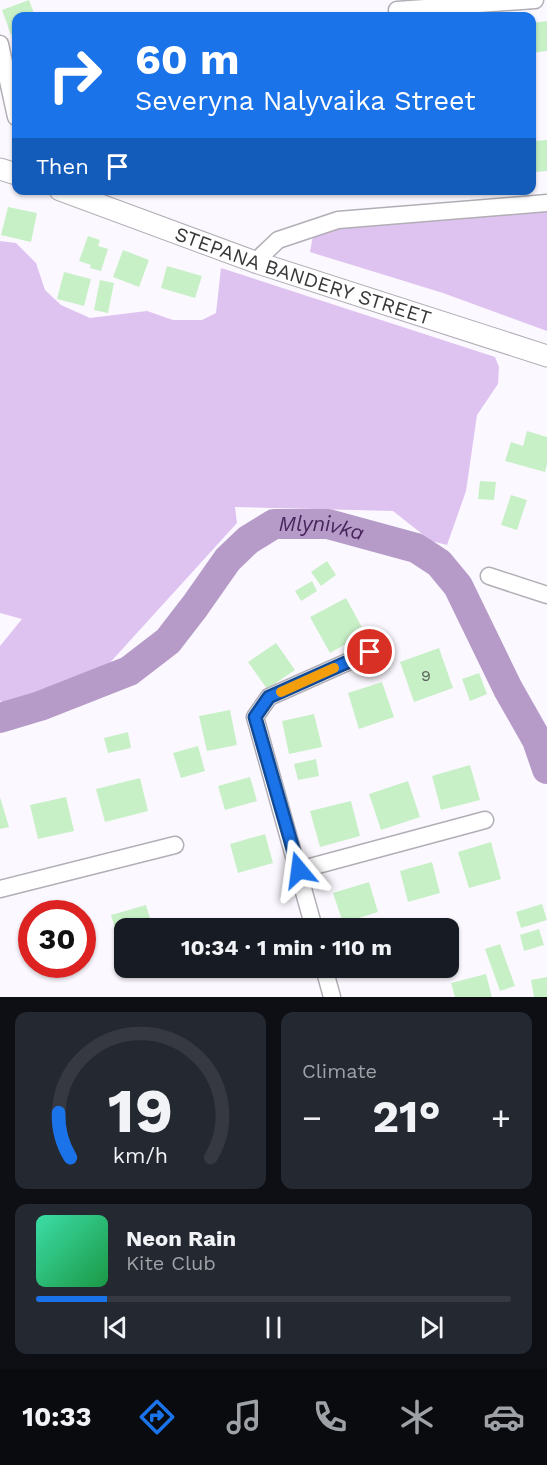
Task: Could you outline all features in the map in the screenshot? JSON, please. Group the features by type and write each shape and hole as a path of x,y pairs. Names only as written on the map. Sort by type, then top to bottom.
{"main road":[{"name":"STEPANA BANDERY STREET","path":"74,195 255,262 547,356"}],"street":[{"path":"397,10 535,0"},
{"path":"0,44 12,99"},
{"path":"255,262 278,240 338,220 547,203"},
{"path":"489,576 547,594"},
{"path":"311,918 255,717 269,697 370,652"},
{"path":"299,870 485,820"},
{"path":"0,889 175,845"},
{"path":"327,978 332,997"}],"shaded area":[{"path":"547,207 547,331 443,293 310,252 314,230"},
{"path":"0,241 16,243 36,263 45,290 61,305 90,318 147,311 173,320 202,320 216,313 221,268 495,357 499,367 498,384 477,415 466,491 447,545 431,541 393,511 235,507 237,523 106,667 9,704 0,701 0,646 22,619 0,613"}],"building":[{"path":"29,0 34,12 12,12 11,35 2,10"},
{"path":"547,21 547,51 536,52 536,22"},
{"path":"547,140 547,171 536,172 536,141"},
{"path":"8,207 37,213 31,242 1,235"},
{"path":"88,236 100,240 98,246 108,249 101,271 90,268 91,265 79,261"},
{"path":"123,250 149,260 139,287 113,277"},
{"path":"167,266 202,276 195,298 161,288"},
{"path":"64,272 91,279 84,306 57,299"},
{"path":"100,280 114,283 108,313 94,310"},
{"path":"527,431 547,437 545,472 505,461 511,442 523,446"},
{"path":"480,481 496,482 494,500 478,499"},
{"path":"511,495 527,500 517,530 501,525"},
{"path":"327,561 336,575 321,586 311,572"},
{"path":"312,581 317,591 301,601 295,591"},
{"path":"346,598 365,633 330,653 310,617"},
{"path":"276,643 295,670 267,689 248,662"},
{"path":"439,648 453,688 414,702 400,662"},
{"path":"479,673 487,694 470,701 462,679"},
{"path":"382,682 394,717 359,729 348,693"},
{"path":"230,710 237,745 207,751 199,716"},
{"path":"314,714 322,747 289,754 282,721"},
{"path":"128,732 131,748 108,753 104,738"},
{"path":"198,746 205,771 181,778 173,753"},
{"path":"316,759 319,776 298,780 294,764"},
{"path":"470,765 480,800 441,810 432,776"},
{"path":"250,777 257,801 225,810 218,786"},
{"path":"140,778 148,811 105,822 96,789"},
{"path":"408,781 420,817 381,830 369,794"},
{"path":"0,797 9,827 0,829"},
{"path":"66,797 74,831 38,839 30,805"},
{"path":"351,801 360,836 320,847 310,811"},
{"path":"265,834 273,863 238,873 230,844"},
{"path":"491,842 501,879 469,888 458,852"},
{"path":"432,862 440,893 408,902 400,871"},
{"path":"369,882 378,912 359,918 341,918 333,893"},
{"path":"542,904 547,920 521,928 516,912"},
{"path":"146,905 150,918 114,918 114,925 111,915"},
{"path":"539,929 544,945 524,951 520,935"},
{"path":"500,944 515,986 500,991 485,949"},
{"path":"486,974 492,997 455,997 451,983"},
{"path":"547,977 547,997 534,997 531,980"}],"waterway":[{"name":"Mlynivka","path":"0,718 40,706 129,671 168,641 228,559 248,540 274,524 328,524 416,548 439,563 458,586 508,689 537,740 547,769"},
{"name":"Mlynivka","path":"0,713 7,716"}],"slow traffic":[{"path":"281,692 334,668"}],"route":[{"path":"299,870 255,717 269,697 370,652"}]}
